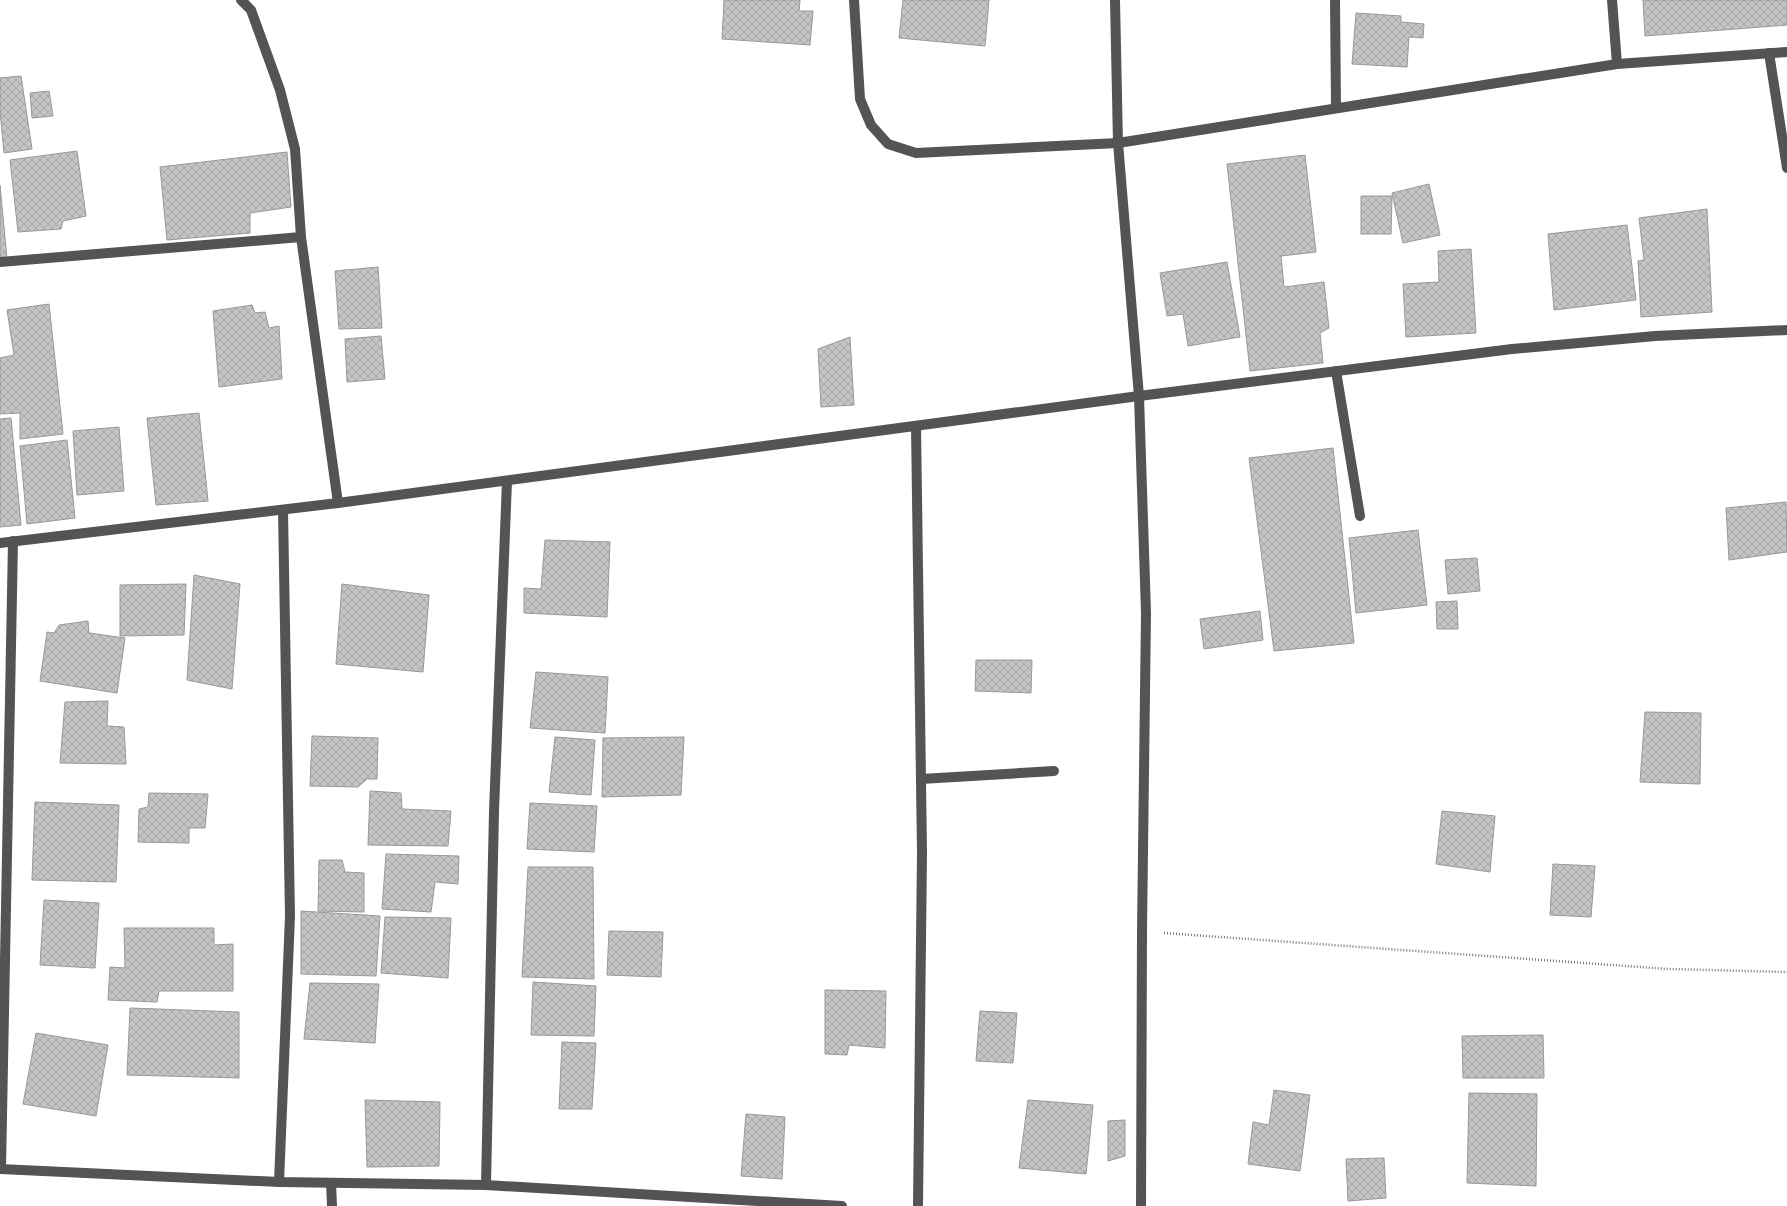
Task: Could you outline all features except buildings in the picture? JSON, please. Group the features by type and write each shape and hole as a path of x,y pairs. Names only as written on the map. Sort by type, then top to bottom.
{"street":[{"path":"241,0 251,10 280,90 295,149 301,236 338,504"},
{"path":"854,0 860,99 871,125 888,144 916,153 1118,142 1617,64 1787,52"},
{"path":"1115,0 1118,142 1139,396 1146,613 1142,931 1141,1206"},
{"path":"1335,0 1336,107"},
{"path":"1612,0 1617,64"},
{"path":"1769,53 1787,168"},
{"path":"0,262 301,236"},
{"path":"0,543 338,504 1139,396 1528,347 1655,336 1787,330"},
{"path":"1336,371 1360,516"},
{"path":"916,426 922,852 918,1206"},
{"path":"486,1185 494,811 507,481"},
{"path":"279,1182 290,916 283,510"},
{"path":"13,541 5,740 1,1170 279,1182 486,1185 842,1206"},
{"path":"921,779 1054,771"},
{"path":"331,1183 332,1206"}],"path":[{"path":"1142,931 1668,969 1787,972"}]}
